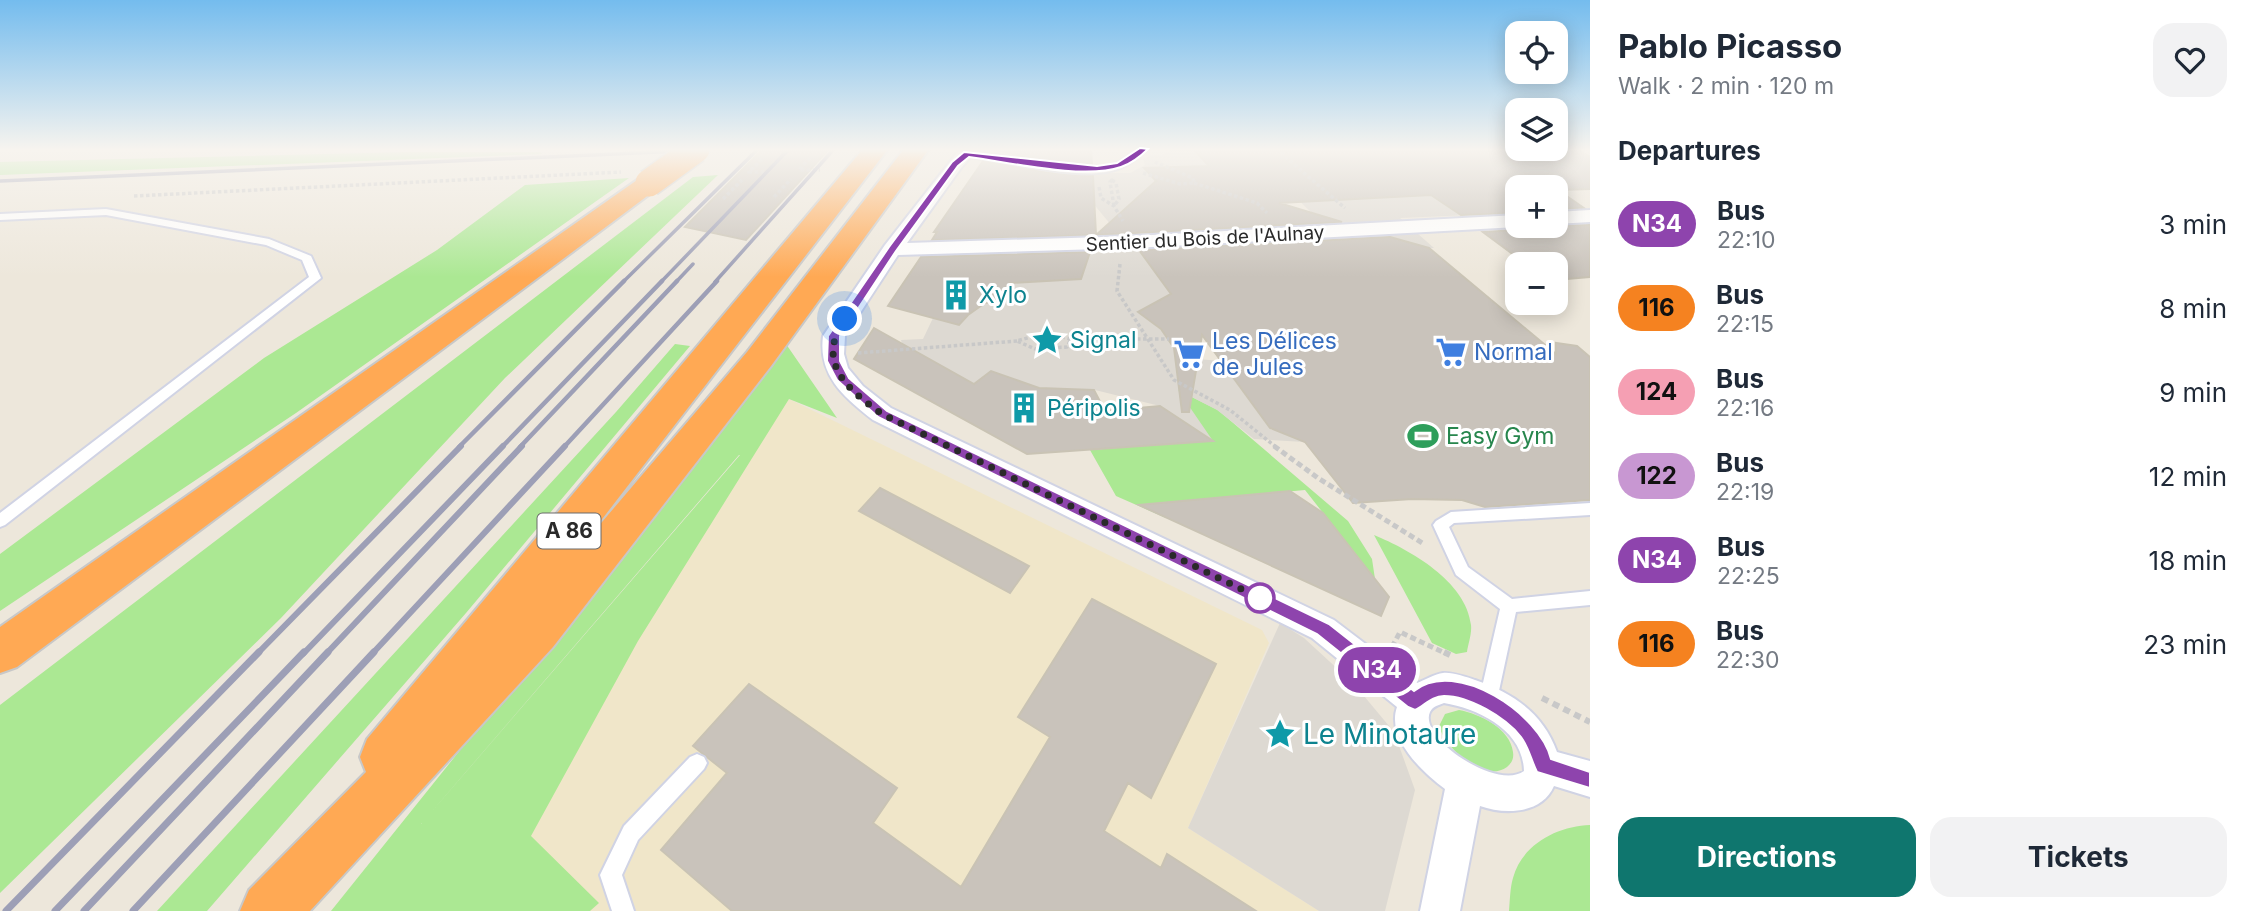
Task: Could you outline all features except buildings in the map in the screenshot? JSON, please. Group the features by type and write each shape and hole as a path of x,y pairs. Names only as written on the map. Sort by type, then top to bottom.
{"highway":[{"path":"0,653 620,192"},
{"name":"A 86","path":"261,911 842,192"},
{"path":"270,911 536,633 759,359 885,192"}],"street":[{"path":"935,192 839,328 832,344 837,369 844,380 882,414 1323,629 1415,702"},
{"path":"1568,217 1590,216"},
{"name":"Sentier du Bois de l'Aulnay","path":"892,249 1134,242 1505,222"},
{"path":"1443,688 1465,691 1488,700 1526,730 1541,754 1541,781 1529,792 1511,795 1488,792 1464,782 1438,763 1419,741 1411,713 1415,702 1426,692 1443,688"},
{"path":"1543,766 1590,779"},
{"path":"1440,911 1460,815 1464,782"}],"lane":[{"path":"0,217 106,212 269,242 307,258 315,278 0,521"},
{"path":"1590,509 1451,519 1441,525 1462,570 1509,606 1590,598"},
{"path":"1488,700 1509,606"},
{"path":"623,911 611,875 631,833 696,764"}],"path":[{"path":"132,196 252,192"},
{"path":"723,199 730,192"},
{"path":"774,197 779,192"},
{"path":"1100,192 1101,198 1114,206"},
{"path":"1114,206 1119,198 1118,192"},
{"path":"1221,192 1257,203 1267,213"},
{"path":"1326,192 1370,229"},
{"path":"1112,198 1134,242 1120,258 1117,291 1174,380 1230,410 1318,478 1462,570"},
{"path":"1017,341 1028,334 1059,334 1072,339 1169,339"},
{"path":"866,352 1017,341 1035,349 1067,347 1072,339"},
{"path":"1391,651 1400,632 1461,661"},
{"path":"1534,694 1590,722"}],"shaded area":[{"path":"1092,192 1166,192 1175,202 1319,220 1290,192 1343,192 1352,199 1427,192 1455,210 1505,208 1505,214 1400,218 1434,248 1425,248 1392,237 1176,249 1166,232 1116,231 1092,202"},
{"path":"1162,249 1149,264 1187,315 1148,306 1138,312 1198,359 1220,361 1271,430 1281,429 1305,442 1254,439 1217,410 1178,390 1213,441 1160,406 1095,390 1039,388 991,371 974,384 932,361 908,362 901,340 923,339 933,318 959,325 985,303 1017,296 1010,283 1089,253"},
{"path":"789,399 1262,630 1269,643 1188,828 1319,911 427,911"},
{"path":"1280,623 1304,638 1354,684 1394,732 1415,790 1385,911 1319,911 1188,828"}],"green space":[{"path":"516,192 610,192 296,413 0,611 0,554 264,358 437,250"},
{"path":"674,192 701,192 505,378 281,618 0,893 0,705"},
{"path":"675,344 690,346 466,613 207,911 157,911 616,412"},
{"path":"786,344 837,418 789,399 638,641 531,836 599,903 590,911 331,911","holes":["739,455 740,455 421,824"]},
{"path":"1176,389 1218,410 1348,521 1372,559 1375,579 1305,490 1175,502 1166,518 1116,496 1090,450 1212,441"},
{"path":"1374,535 1419,558 1448,581 1459,594 1471,625 1467,652 1456,654 1432,643"},
{"path":"1459,710 1485,719 1506,736 1511,743 1513,754 1507,767 1488,771 1477,767 1449,744 1439,726 1445,714"},
{"path":"1590,825 1590,911 1509,911 1513,878 1524,856 1554,833"}],"railway":[{"path":"623,282 715,192"},
{"path":"661,282 748,192"},
{"path":"715,282 796,192"},
{"path":"676,282 693,264"},
{"path":"502,447 662,281"},
{"path":"520,447 677,281"},
{"path":"564,447 717,281"},
{"path":"459,447 623,282"},
{"path":"257,654 461,446"},
{"path":"303,654 503,446"},
{"path":"326,654 522,446"},
{"path":"372,654 565,446"},
{"path":"6,911 259,652"},
{"path":"55,911 304,652"},
{"path":"84,911 328,652"},
{"path":"133,911 374,652"}],"bus line":[{"name":"N34","path":"935,192 892,249 834,336 834,361 854,392 882,414 1323,629 1415,702 1426,692 1443,688 1465,691 1488,700 1503,709 1526,730 1541,754 1543,766 1590,779"}],"place":[{"name":"Xylo","path":"956,295"},
{"name":"Signal","path":"1047,340"},
{"name":"Normal","path":"1451,352"},
{"name":"Les Délices de Jules","path":"1189,354"},
{"name":"Péripolis","path":"1024,408"},
{"name":"Easy Gym","path":"1423,436"},
{"name":"Le Minotaure","path":"1280,734"}],"route":[{"path":"845,319 832,344 837,369 854,392 882,414 1260,598"}]}
